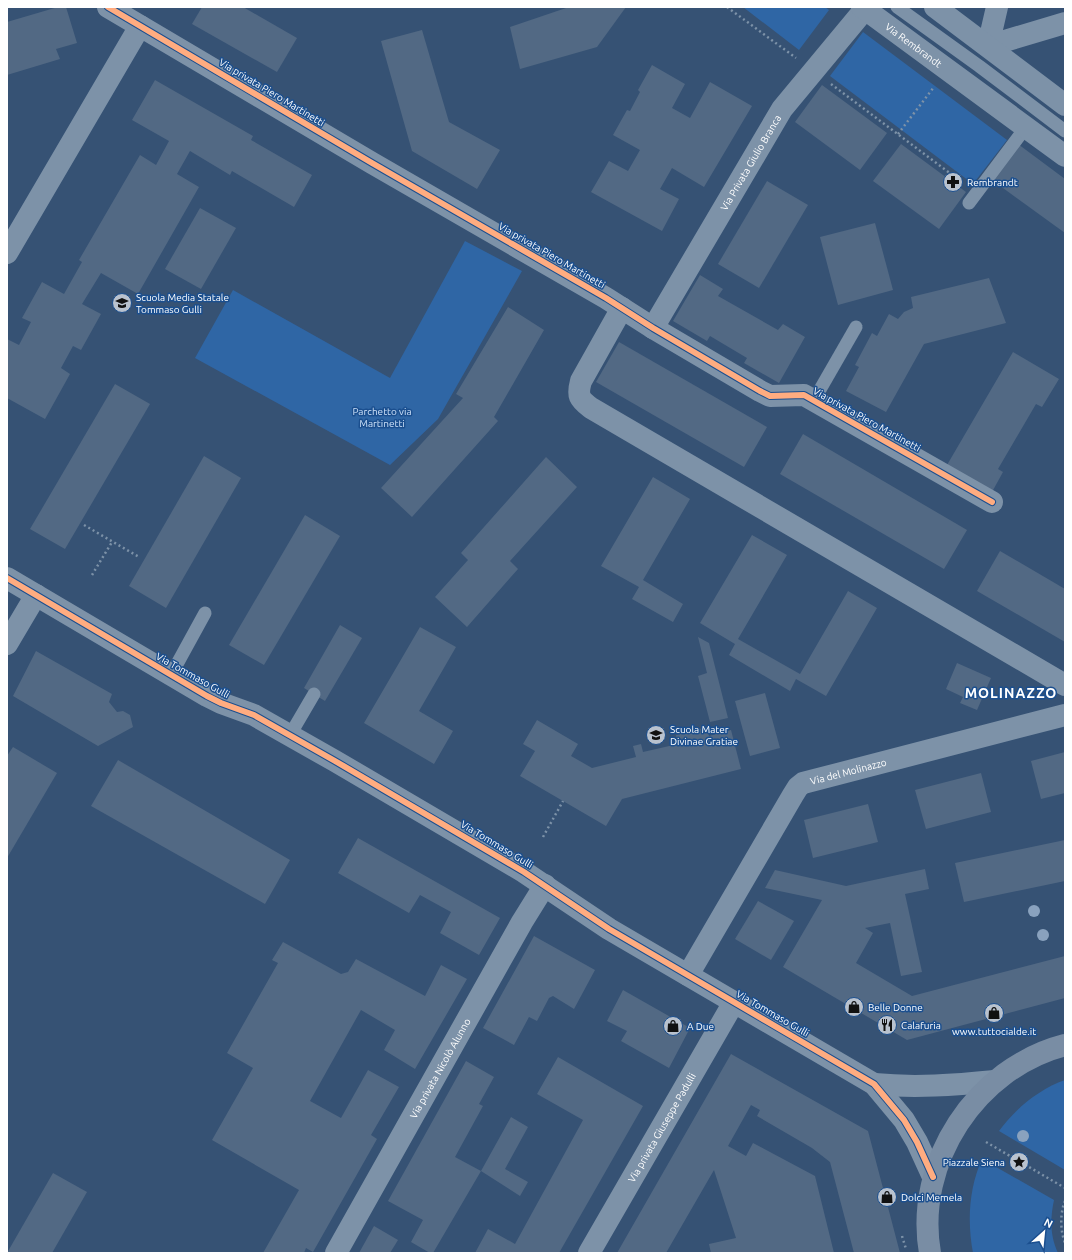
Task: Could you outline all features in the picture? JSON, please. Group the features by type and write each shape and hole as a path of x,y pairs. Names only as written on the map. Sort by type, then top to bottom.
{"main road":[{"path":"930,1253 927,1223 933,1177 951,1134 963,1115 978,1097 1013,1067 1034,1056 1065,1045"}],"street":[{"name":"Via privata Piero Martinetti","path":"108,7 372,163 622,308 760,391 770,396 804,395 992,502"},
{"path":"935,7 1065,105"},
{"path":"988,46 997,7"},
{"name":"Via Rembrandt","path":"864,8 900,14 947,69 972,74 1026,127 1065,156"},
{"name":"Via Privata Giulio Branca","path":"653,328 782,109 864,8"},
{"path":"988,46 1065,23"},
{"path":"7,253 140,26"},
{"path":"622,308 581,381 578,393 582,401 598,412 1065,685"},
{"name":"Via Tommaso Gulli","path":"7,578 207,696 221,703 254,715 290,735 545,885 609,929 874,1084 904,1120 917,1142 933,1177"},
{"path":"7,644 36,595"},
{"name":"Via del Molinazzo","path":"688,975 793,795 798,787 803,783 1065,715"},
{"name":"Via privata Nicolò Alunno","path":"336,1253 522,922 545,885"},
{"name":"Via privata Giuseppe Padulli","path":"589,1253 734,1002"},
{"name":"Via Tommaso Gulli","path":"874,1084 922,1086 956,1085 995,1081"}],"lane":[{"name":"Via Rembrandt","path":"900,14 972,74 1065,131"},
{"path":"972,74 988,46"},
{"path":"973,198 1026,127"},
{"name":"Via privata Piero Martinetti","path":"814,400 856,327"},
{"path":"171,675 204,613"},
{"path":"290,735 314,694"}],"path":[{"path":"727,7 798,59"},
{"path":"898,134 947,69"},
{"path":"826,80 898,134 973,198"},
{"path":"84,525 139,558"},
{"path":"92,575 112,542"},
{"path":"543,837 563,801"},
{"path":"986,1142 1065,1188"},
{"path":"1065,1200 1061,1221 1065,1242"},
{"path":"902,1236 907,1253"}],"green space":[{"path":"743,7 825,7 829,10 799,50"},
{"path":"863,32 1007,140 973,184 830,76"},
{"name":"Parchetto via Martinetti","path":"465,241 522,271 438,419 390,465 195,358 233,290 390,378"},
{"path":"1065,1080 1065,1170 999,1131 1012,1115 1037,1094"},
{"path":"982,1159 1054,1200 1052,1234 1058,1253 973,1253 970,1229 970,1205 974,1181"}],"building":[{"path":"58,7 66,7 77,43 56,49 60,59 7,75 7,22"},
{"path":"202,7 243,7 297,38 277,72 192,24"},
{"path":"569,7 626,7 597,47 520,69 510,27"},
{"path":"422,30 449,122 500,150 477,189 412,151 381,41"},
{"path":"652,65 685,84 672,108 690,118 710,82 752,106 704,187 672,168 660,189 679,199 662,231 591,192 609,161 628,171 640,150 613,135 627,110 630,111 640,92 638,90"},
{"path":"155,80 253,136 251,140 312,175 294,207 232,171 230,175 190,151 177,174 199,187 138,294 101,273 82,304 101,314 81,350 73,346 61,368 70,374 45,419 7,398 7,339 19,345 31,322 22,318 42,282 64,294 82,262 79,260 140,155 156,165 169,141 132,120"},
{"path":"822,85 887,133 860,170 795,122"},
{"path":"901,144 966,192 939,229 873,181"},
{"path":"1018,144 1065,179 1065,233 992,180"},
{"path":"767,181 808,205 759,288 718,264"},
{"path":"200,208 236,228 201,289 165,269"},
{"path":"875,223 893,290 838,305 820,237"},
{"path":"700,275 723,289 718,296 778,330 783,324 805,337 779,383 744,363 747,358 710,336 707,341 673,321"},
{"path":"989,278 1006,323 924,344 886,412 846,391 859,367 855,365 872,333 877,336 889,314 898,319 904,312 913,308 911,297"},
{"path":"508,307 544,330 494,417 498,421 412,517 381,488 463,398 456,394"},
{"path":"619,342 767,427 744,467 596,382"},
{"path":"1013,352 1059,379 1042,407 1036,404 998,469 1003,472 992,492 947,465"},
{"path":"115,384 150,404 65,549 30,529"},
{"path":"803,434 967,530 944,569 780,474"},
{"path":"204,456 241,478 166,608 129,586"},
{"path":"546,457 577,487 510,561 518,569 467,627 435,597 468,560 461,553"},
{"path":"653,477 690,499 643,580 683,604 673,622 632,599 639,587 601,566"},
{"path":"305,515 340,536 264,665 229,645"},
{"path":"752,535 787,555 738,639 800,674 848,591 877,608 826,696 796,679 790,691 729,655 735,644 700,623"},
{"path":"1000,551 1065,589 1065,642 977,591"},
{"path":"340,625 362,638 325,701 304,688"},
{"path":"420,627 456,647 419,711 453,731 434,764 364,723"},
{"path":"698,637 709,643 728,718 710,722 698,676 707,673"},
{"path":"36,651 112,694 109,702 117,712 123,711 130,715 133,727 98,746 13,696"},
{"path":"957,663 991,678 977,710 960,703 963,697 946,689"},
{"path":"765,693 780,748 750,756 735,701"},
{"path":"537,720 578,744 571,756 592,768 636,757 633,746 641,744 643,752 678,744 676,735 707,727 709,736 731,730 741,769 622,799 606,826 520,776 535,751 523,744"},
{"path":"13,747 57,773 7,858 7,756"},
{"path":"1065,752 1065,793 1041,799 1031,761"},
{"path":"118,760 290,860 265,904 91,806"},
{"path":"981,773 991,812 926,829 915,790"},
{"path":"868,804 878,842 813,858 804,820"},
{"path":"358,838 500,918 479,955 440,933 451,912 420,895 409,913 338,873"},
{"path":"1065,840 1065,881 964,902 955,863"},
{"path":"925,869 929,889 905,894 922,972 901,976 890,923 865,928 873,933 856,963 912,996 1065,956 1065,998 907,1040 783,967 822,900 765,888 775,870 846,886"},
{"path":"758,901 794,921 771,960 735,939"},
{"path":"534,936 595,970 574,1009 553,996 549,998 537,1021 529,1017 514,1045 483,1028"},
{"path":"283,942 341,974 348,972 356,959 425,996 441,965 467,979 415,1069 384,1050 395,1030 361,1010 310,1101 341,1118 368,1070 399,1087 371,1135 377,1139 313,1252 306,1248 304,1253 263,1253 299,1190 212,1140 253,1068 227,1053 278,963 272,960"},
{"path":"623,990 690,1028 669,1068 621,1041 627,1031 607,1021"},
{"path":"731,1054 868,1131 900,1253 854,1253 830,1162 812,1148 757,1116 760,1110 751,1105 728,1146 746,1156 753,1143 815,1176 834,1253 711,1253 709,1244 736,1238 714,1170 666,1253 617,1253"},
{"path":"558,1057 643,1106 559,1253 475,1253 488,1229 515,1244 583,1120 537,1094"},
{"path":"466,1061 494,1077 479,1104 483,1106 455,1157 481,1171 433,1253 430,1253 411,1242 423,1220 388,1201"},
{"path":"511,1117 528,1127 505,1169 528,1182 520,1196 481,1171"},
{"path":"53,1173 87,1192 52,1253 7,1253"},
{"path":"374,1226 398,1240 390,1253 359,1253"}],"cycle path":[{"path":"108,7 372,163 606,298 653,328 760,391 770,396 804,395 992,502"},
{"path":"7,578 207,696 221,703 254,715 335,761 524,872 609,929 874,1084 904,1120 917,1142 933,1177"}],"place":[{"name":"Rembrandt","path":"953,182"},
{"name":"Scuola Media Statale Tommaso Gulli","path":"122,303"},
{"name":"Scuola Mater Divinae Gratiae","path":"656,735"},
{"name":"Belle Donne","path":"854,1007"},
{"name":"www.tuttocialde.it","path":"994,1013"},
{"name":"Calafuria","path":"887,1025"},
{"name":"A Due","path":"673,1026"},
{"name":"Piazzale Siena","path":"1019,1162"},
{"name":"Dolci Memela","path":"887,1197"}],"district":[{"name":"MOLINAZZO","path":"1011,693"}]}
